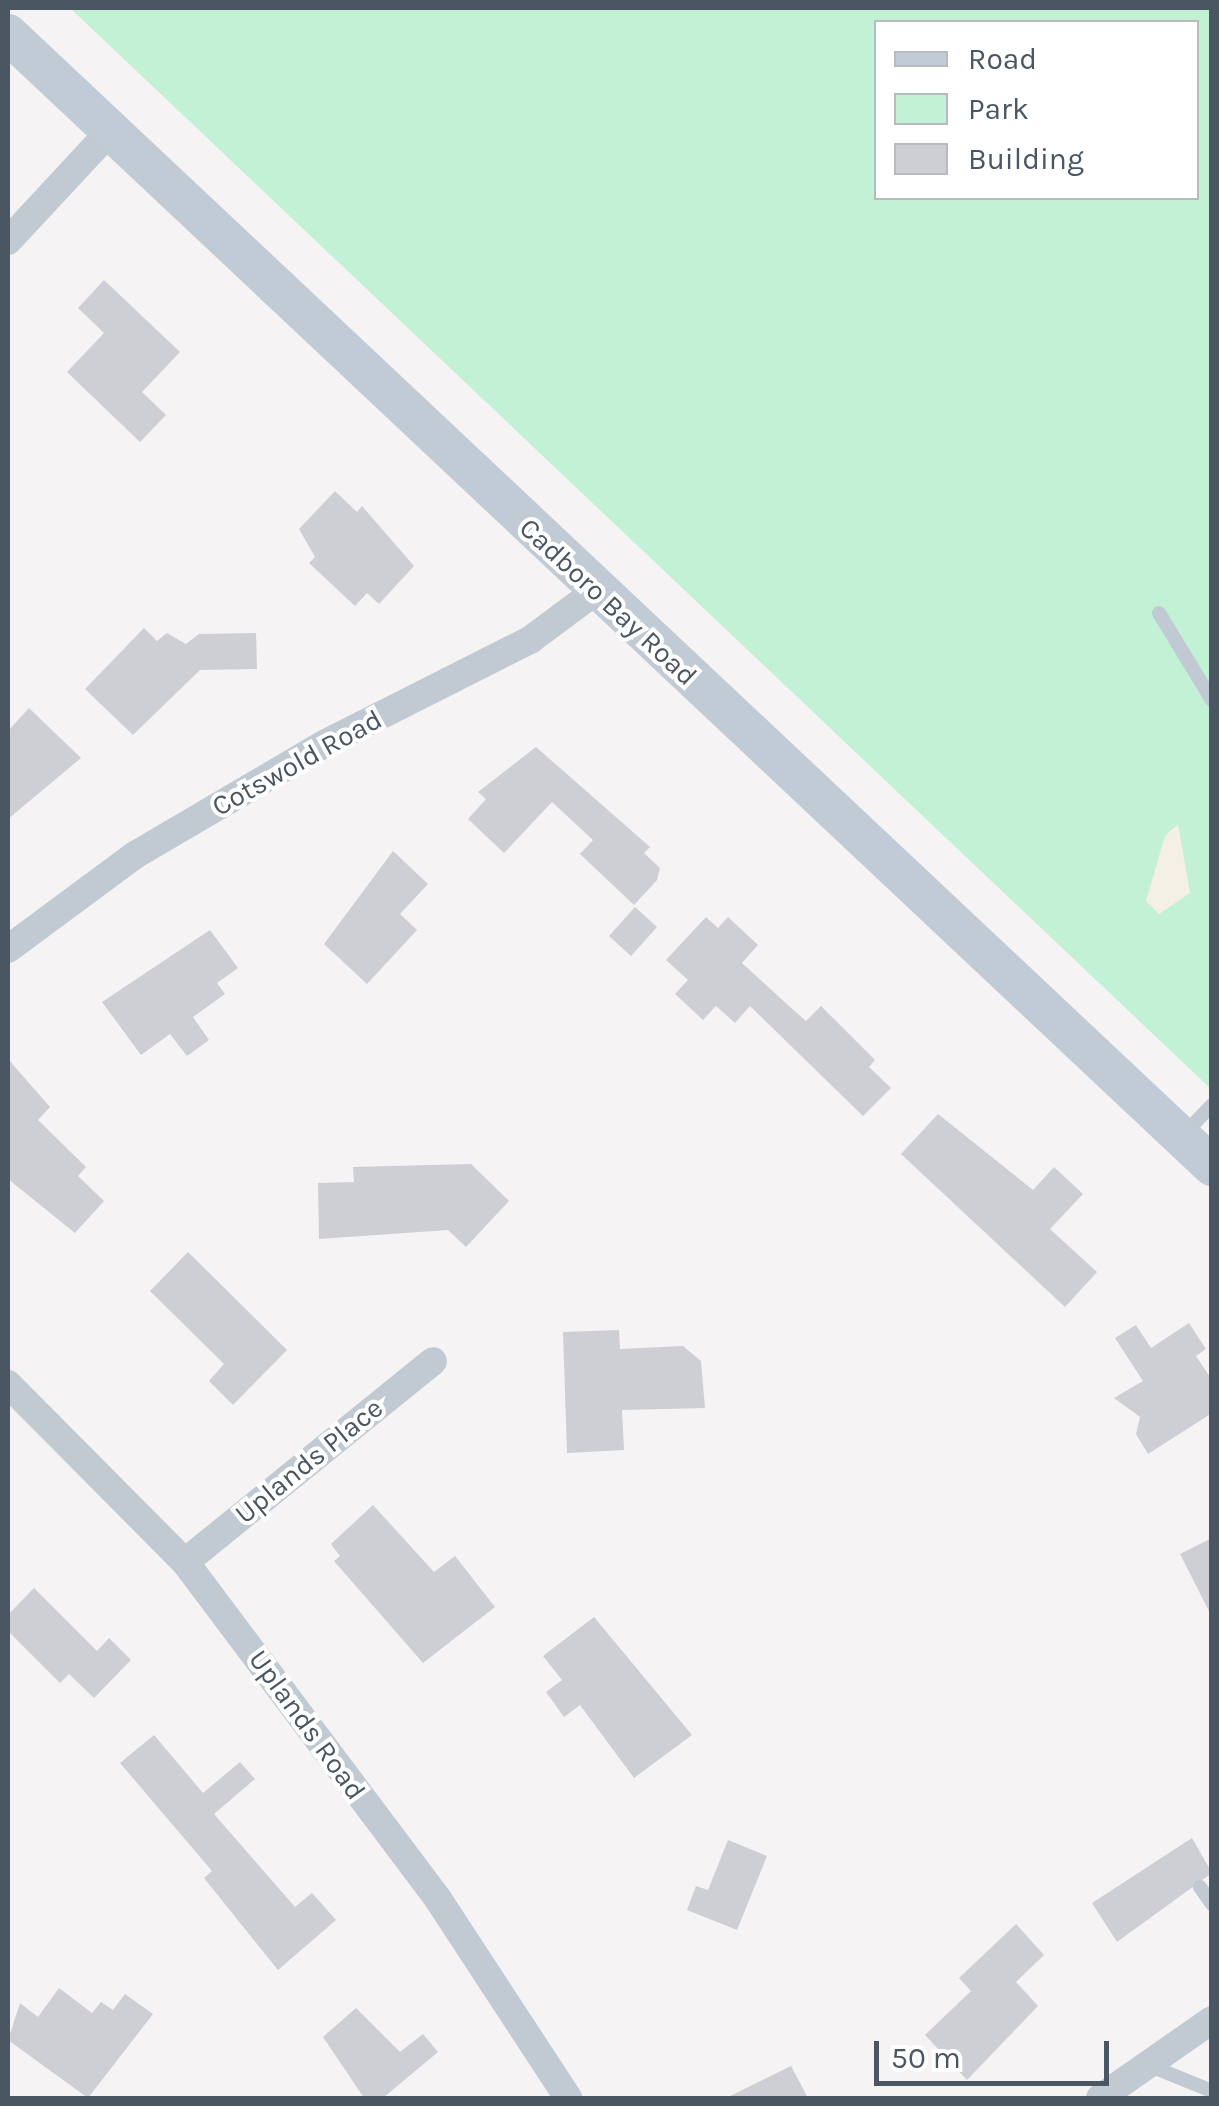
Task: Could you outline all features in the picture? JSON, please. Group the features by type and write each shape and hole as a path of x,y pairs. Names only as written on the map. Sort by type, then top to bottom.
{"main road":[{"name":"Cadboro Bay Road","path":"8,34 596,591 1212,1166"}],"street":[{"path":"8,241 111,130"},
{"name":"Cotswold Road","path":"8,949 136,856 326,743 530,640 596,591"},
{"name":"Uplands Place","path":"185,1562 434,1361"},
{"name":"Uplands Road","path":"8,1384 185,1562 438,1899 568,2098"},
{"path":"1100,2098 1145,2062 1212,2020"}],"lane":[{"path":"1159,613 1212,700"},
{"path":"1181,1137 1212,1105"},
{"path":"1200,1886 1212,1904"},
{"path":"1145,2062 1212,2091"}],"green space":[{"path":"70,8 1211,8 1211,1089"}],"sand":[{"path":"1178,824 1190,893 1159,914 1146,901 1165,836"}],"building":[{"path":"104,280 180,352 142,392 166,415 140,442 67,372 104,333 78,308"},
{"path":"335,491 357,512 362,506 414,566 379,604 367,593 355,606 309,563 315,557 299,529"},
{"path":"144,628 157,641 167,633 186,644 199,634 256,633 257,669 200,670 133,735 85,689"},
{"path":"29,708 81,758 8,819 8,731"},
{"path":"536,747 650,847 644,853 660,868 657,880 634,905 580,854 593,840 552,802 504,853 468,819 486,799 478,792"},
{"path":"393,851 428,884 400,914 417,930 367,984 324,944"},
{"path":"635,907 657,927 631,956 609,936"},
{"path":"706,917 718,928 728,917 758,945 742,963 806,1021 821,1006 875,1060 869,1067 891,1088 863,1116 750,1006 735,1023 716,1006 703,1020 675,994 688,980 666,960"},
{"path":"210,930 238,968 217,983 225,994 193,1017 209,1040 187,1056 170,1034 141,1055 102,1002"},
{"path":"8,1059 50,1107 38,1120 86,1167 78,1176 104,1201 75,1233 8,1179"},
{"path":"938,1114 1033,1190 1054,1167 1083,1194 1050,1229 1097,1272 1065,1307 901,1154"},
{"path":"471,1164 509,1201 466,1247 448,1230 319,1239 318,1183 354,1182 353,1167"},
{"path":"188,1252 287,1350 233,1405 209,1381 224,1364 150,1291"},
{"path":"1189,1323 1206,1349 1196,1356 1212,1380 1212,1413 1148,1454 1136,1434 1140,1417 1114,1398 1143,1381 1115,1338 1136,1325 1151,1348"},
{"path":"619,1330 620,1349 683,1346 701,1361 705,1408 622,1410 624,1450 567,1453 563,1332"},
{"path":"373,1505 434,1572 455,1556 495,1607 423,1663 334,1561 340,1556 331,1544"},
{"path":"1212,1538 1212,1617 1180,1554"},
{"path":"34,1588 97,1651 109,1638 131,1660 94,1698 69,1674 60,1683 8,1631 8,1615"},
{"path":"594,1617 692,1735 634,1778 580,1705 564,1717 546,1692 562,1680 543,1656"},
{"path":"154,1735 203,1793 240,1762 255,1779 214,1814 295,1907 312,1893 336,1920 278,1970 204,1878 212,1871 120,1763"},
{"path":"1192,1838 1212,1873 1117,1942 1092,1903"},
{"path":"728,1840 767,1856 737,1930 687,1910 696,1886 708,1890"},
{"path":"1016,1924 1044,1955 1016,1982 1038,2006 967,2080 925,2035 971,1991 959,1978"},
{"path":"59,1988 92,2013 101,2002 113,2010 125,1994 153,2014 88,2098 8,2040 20,2003 38,2017"},
{"path":"356,2008 400,2052 423,2034 438,2052 383,2098 364,2098 323,2037"},
{"path":"791,2066 808,2098 726,2098"}]}
